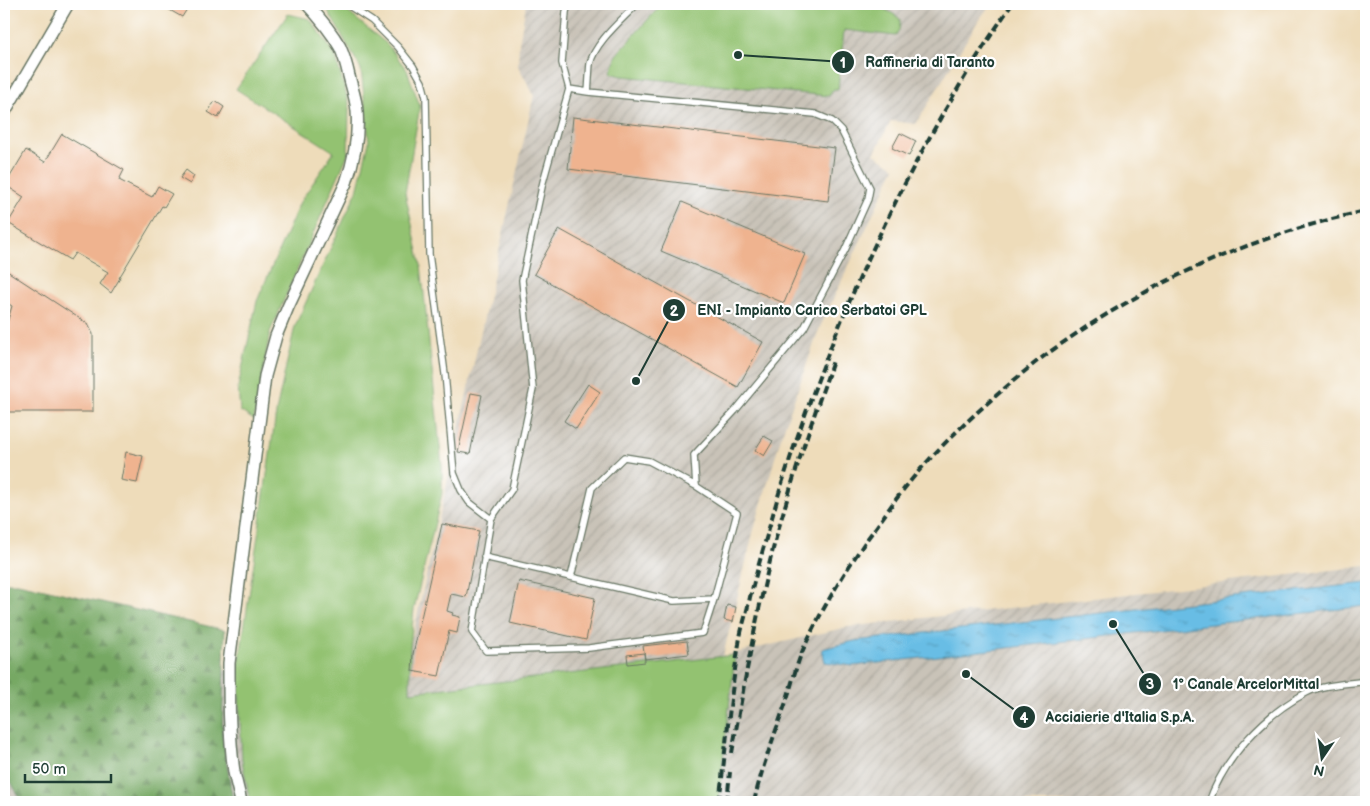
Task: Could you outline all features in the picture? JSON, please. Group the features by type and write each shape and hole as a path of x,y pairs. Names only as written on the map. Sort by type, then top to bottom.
{"street":[{"path":"4,113 68,4"},
{"path":"241,802 231,743 230,663 265,376 276,336 288,307 346,183 353,163 357,130 353,90 340,48 327,27 307,4"}],"lane":[{"path":"346,4 372,21 398,47 422,82 426,97 429,254 445,374 454,473 461,490 469,502 491,519"},
{"path":"568,4 562,63 569,89 543,182 522,280 533,389 512,489 491,519 472,632 486,651 589,648 704,633 737,513 696,486 649,461 624,457 592,488 571,576"},
{"path":"588,92 590,63 599,44 637,4"},
{"path":"569,89 816,114 832,122 841,130 870,188 868,199 845,250 804,328 694,455 696,486"},
{"path":"484,557 571,576 674,602 714,599"},
{"path":"1209,802 1214,789 1234,755 1269,717 1307,692 1329,686 1366,681"}],"shaded area":[{"path":"526,4 991,4 978,21 916,124 891,121 874,154 895,167 820,327 782,434 753,533 723,656 848,627 1366,566 1366,802 4,802 4,644 410,692 410,648 534,95 518,66 519,44"}],"green space":[{"path":"324,4 338,4 387,44 407,70 420,106 405,193 421,265 442,466 442,494 414,609 410,648 410,692 735,655 718,802 250,802 242,760 238,670 277,407 295,326 357,191 369,142 361,69"},
{"path":"662,4 876,4 900,19 900,26 896,36 844,30 838,89 834,89 829,96 622,76 611,73 616,55"},
{"path":"288,14 310,19 335,55 349,104 348,154 270,332 254,420 240,411 238,387 257,301 300,202 334,152 236,89"},
{"path":"4,583 18,583 225,630 222,734 233,802 22,802 4,769"}],"water":[{"path":"1366,583 1366,606 853,666 825,662 822,649 854,641"}],"building":[{"path":"159,4 190,4 182,17"},
{"path":"215,101 224,107 218,118 208,112"},
{"path":"573,117 835,148 828,201 568,169"},
{"path":"900,133 916,141 909,156 892,148"},
{"path":"62,134 124,170 119,180 152,197 158,186 172,194 164,207 162,206 111,293 100,284 108,272 75,253 70,260 8,223 24,197 5,185 26,150 45,162"},
{"path":"186,170 194,176 190,184 180,178"},
{"path":"682,202 805,254 784,303 661,251"},
{"path":"559,229 763,342 738,387 534,274"},
{"path":"4,269 88,324 93,334 93,412 4,412 4,333 12,306 4,301"},
{"path":"588,384 600,392 576,429 564,421"},
{"path":"471,393 482,395 470,454 458,452"},
{"path":"764,436 773,441 764,456 755,450"},
{"path":"126,452 143,456 137,483 121,480"},
{"path":"442,524 479,531 466,597 451,594 447,611 453,613 452,615 460,617 457,633 449,631 439,676 412,671 413,654"},
{"path":"519,581 595,598 586,640 510,623"},
{"path":"727,605 736,607 733,622 724,620"},
{"path":"687,641 689,654 645,659 643,646"},
{"path":"644,653 645,662 628,664 627,655"}],"railway":[{"path":"719,802 741,632 779,493 800,428 849,302 907,179 940,119 1012,4"},
{"path":"754,802 800,658 824,608 841,579 893,503 918,472 953,435 991,400 1054,349 1090,325 1164,282 1203,264 1283,233 1366,211"},
{"path":"732,753 756,625 773,549 786,501 833,361"},
{"path":"727,802 730,772"}],"place":[{"name":"Raffineria di Taranto","path":"738,55"},
{"name":"ENI - Impianto Carico Serbatoi GPL","path":"636,381"},
{"name":"1° Canale ArcelorMittal","path":"1113,624"},
{"name":"Acciaierie d'Italia S.p.A.","path":"966,674"}]}
